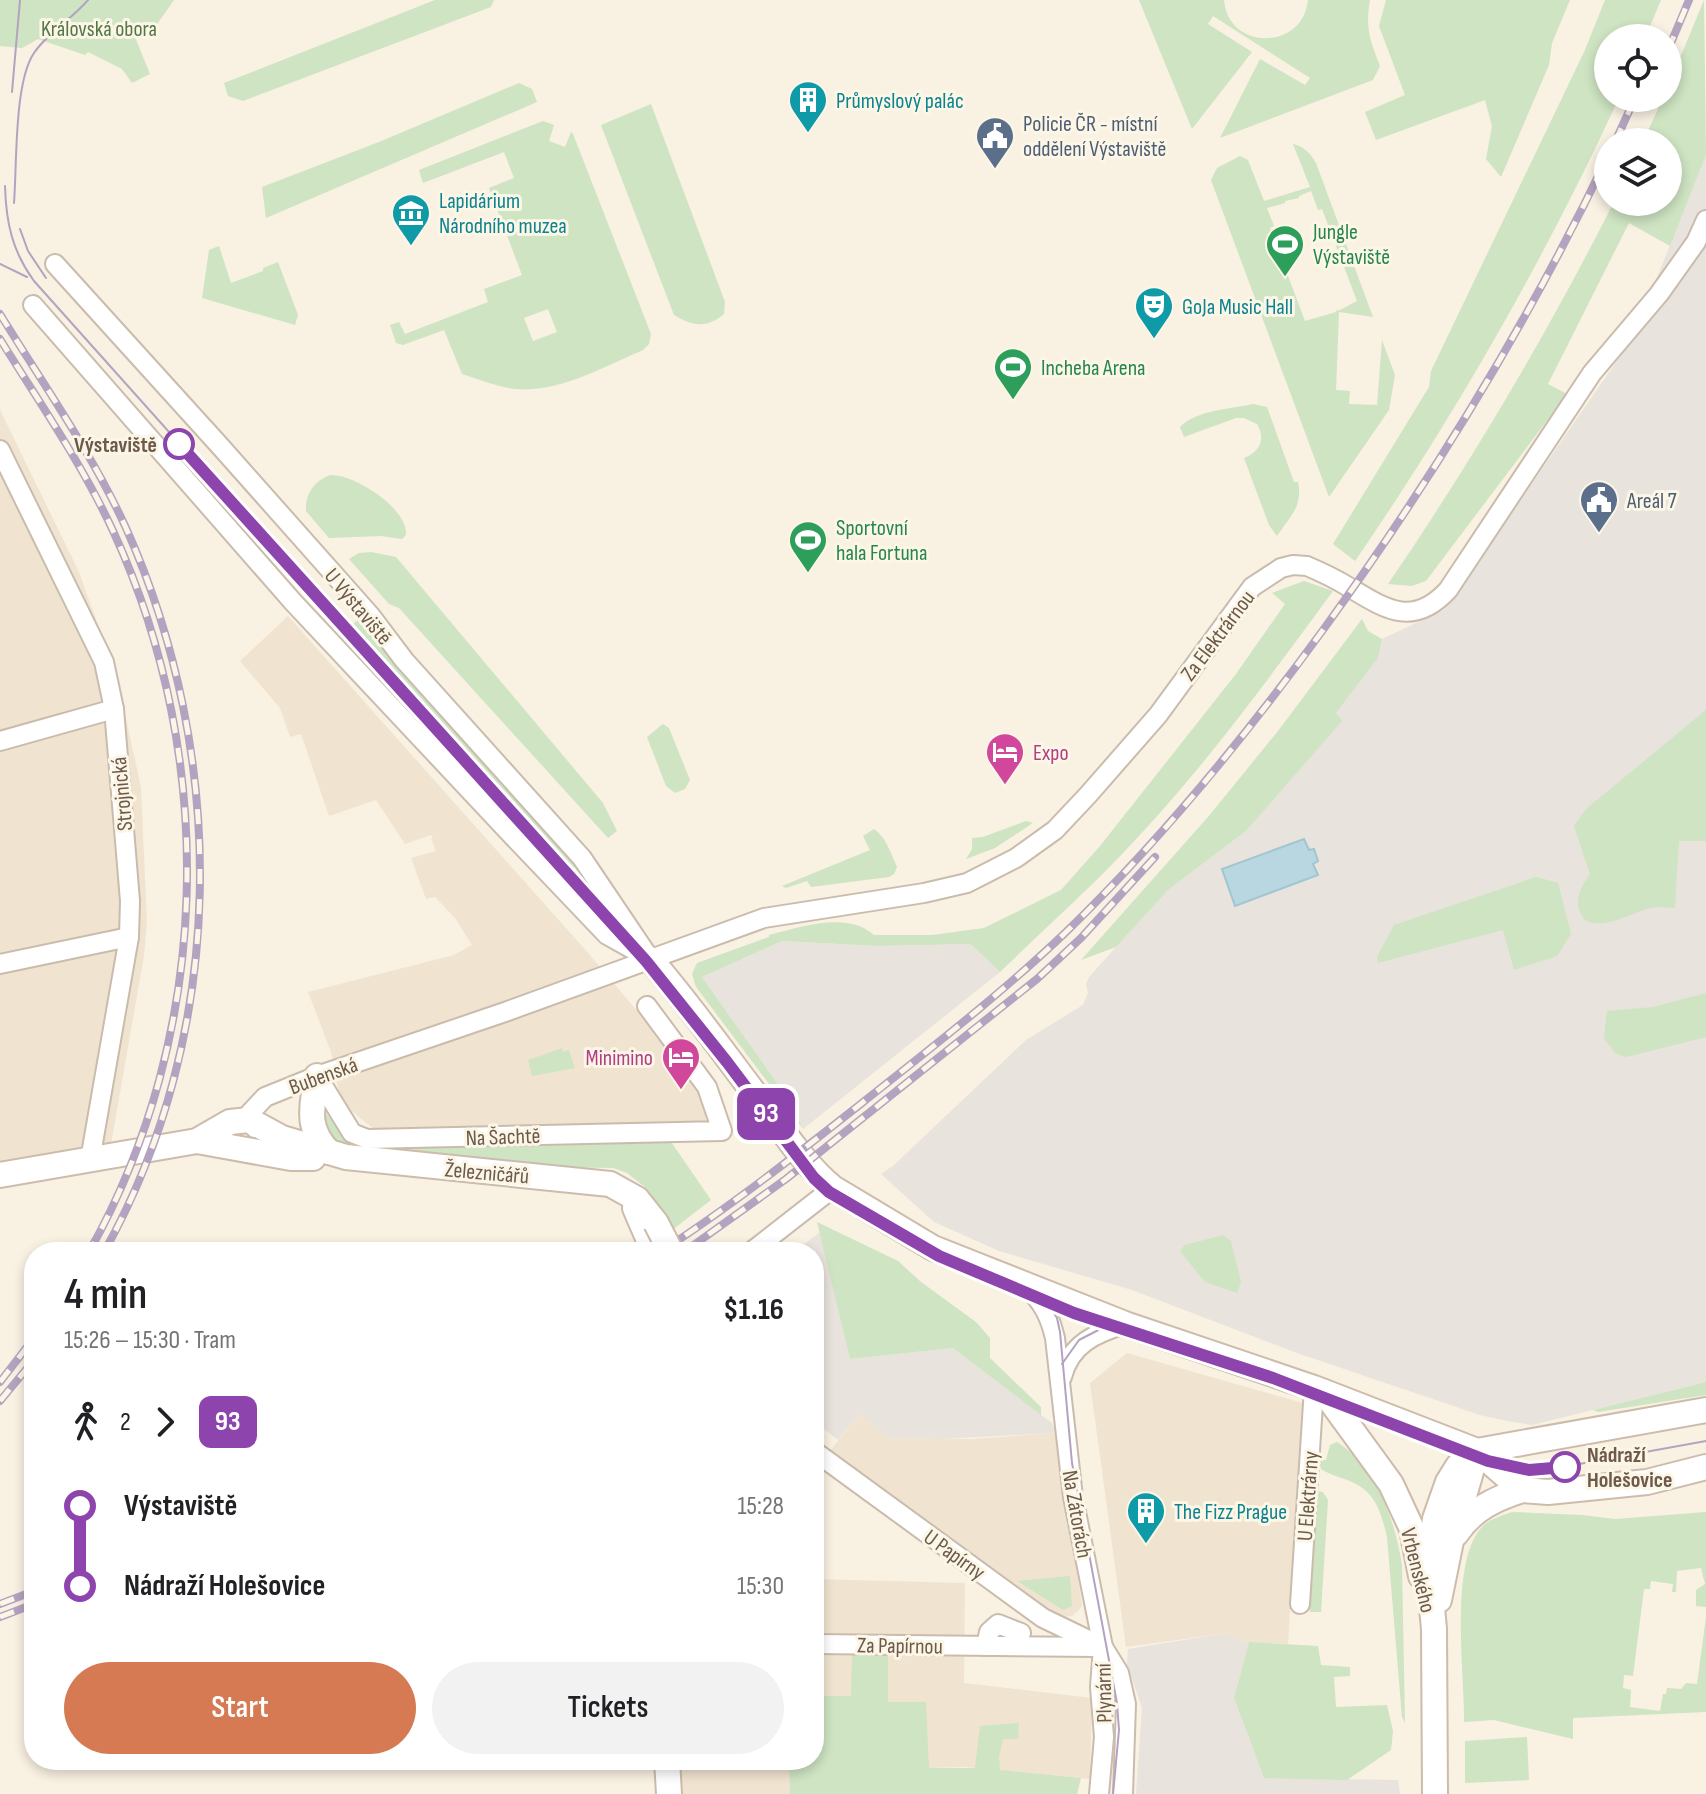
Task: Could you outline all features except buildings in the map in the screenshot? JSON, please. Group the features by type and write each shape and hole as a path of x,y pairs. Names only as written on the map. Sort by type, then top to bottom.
{"main road":[{"name":"U Výstaviště","path":"650,959 821,1178 933,1248 1125,1324 1319,1390 1477,1451"},
{"path":"317,1076 312,1121 316,1137 337,1155"},
{"name":"Bubenská","path":"0,1175 197,1141 230,1122 249,1120"},
{"name":"Železničářů","path":"249,1120 282,1138 337,1155"},
{"name":"Železničářů","path":"197,1141 291,1158 337,1155 603,1182 626,1192 646,1208 651,1235"},
{"name":"Vrbenského","path":"1319,1390 1391,1484 1412,1529 1434,1629"},
{"path":"1477,1451 1706,1410"},
{"path":"1477,1451 1522,1490 1548,1492 1647,1482 1706,1467"},
{"name":"Vrbenského","path":"1434,1629 1451,1541 1477,1451"},
{"name":"Vrbenského","path":"1435,1794 1434,1629 1428,1565 1435,1519 1453,1473 1477,1451"},
{"name":"Vrbenského","path":"1451,1541 1465,1520 1479,1509 1497,1498 1522,1490"},
{"path":"668,1770 669,1794"}],"street":[{"name":"Za Elektrárnou","path":"650,959 764,918 924,893 967,883 1016,858 1055,830 1088,795 1158,715 1252,587 1281,568 1307,566 1391,611 1407,613 1433,604 1448,590 1592,373 1659,294 1689,253 1706,220"},
{"name":"U Výstaviště","path":"55,264 363,607 404,660 582,858 650,959"},
{"name":"U Výstaviště","path":"33,305 293,602 495,818 607,935 650,959"},
{"name":"Strojnická","path":"2,457 104,662 114,709 130,901 129,937 90,1160"},
{"path":"0,741 114,709"},
{"path":"0,964 129,937"},
{"name":"Bubenská","path":"249,1120 250,1113 265,1097 317,1076 650,959"},
{"name":"Na Šachtě","path":"317,1076 348,1128 357,1136 367,1139 722,1131 707,1087 647,1006"},
{"path":"249,1120 267,1143 291,1158"},
{"path":"764,1242 833,1188"},
{"name":"Na Zátorách","path":"1022,1283 1039,1298 1050,1317 1061,1380 1073,1497 1103,1647"},
{"path":"1061,1380 1072,1354 1094,1334 1125,1324"},
{"name":"U Elektrárny","path":"1300,1604 1319,1390"},
{"name":"U Papírny","path":"824,1458 1043,1618 1103,1647"},
{"path":"986,1646 989,1632 998,1624 1021,1633"},
{"name":"Za Papírnou","path":"824,1644 1103,1647"},
{"name":"Plynární","path":"1099,1794 1104,1737 1100,1687 1103,1647"},
{"name":"Plynární","path":"1103,1647 1119,1673 1126,1704 1123,1794"}],"shaded area":[{"path":"1706,155 1706,1382 1532,1425 1507,1421 1480,1415 1297,1353 1132,1290 999,1251 934,1222 881,1174 1026,1040 1083,1005 1089,977 1144,916 1168,890 1246,831 1341,721 1336,713 1378,658 1382,639 1444,610 1619,358 1652,290"},
{"path":"0,410 79,572 117,678 141,787 147,922 144,956 111,1144 0,1163"},
{"path":"288,616 589,954 705,1091 706,1127 375,1130 341,1102 331,1052 308,992 454,955 472,945 455,918 435,897 426,899 411,858 436,851 431,835 405,844 376,800 329,816 301,734 290,737 280,708 240,661"},
{"path":"782,941 877,946 972,944 1000,972 803,1129 792,1104 702,977"},
{"path":"820,1232 822,1242 807,1242"},
{"path":"824,1249 850,1359 953,1348 1052,1423 1056,1433 940,1439 889,1438 859,1414 838,1440 824,1429"},
{"path":"1127,1353 1303,1403 1288,1644 1249,1642 1221,1634 1126,1647 1090,1383"},
{"path":"859,1414 889,1438 972,1439 1056,1433 1082,1605 1079,1610 1072,1616 1057,1617 827,1455"},
{"path":"824,1579 965,1583 964,1683 1092,1698 1090,1779 965,1767 929,1768 833,1794 681,1794 680,1770 824,1770"},
{"path":"1221,1634 1249,1642 1234,1698 1264,1778 1398,1780 1400,1794 1136,1794 1142,1708 1127,1664 1128,1649"}],"green space":[{"name":"Královská obora","path":"0,0 174,0 148,37 135,37 150,74 132,83 122,69 88,52 85,55 38,39 22,48 0,46"},
{"path":"435,0 494,0 491,7 243,101 228,96 224,83"},
{"path":"1139,0 1224,0 1229,17 1238,29 1251,36 1266,38 1280,36 1293,29 1303,17 1308,0 1370,0 1369,34 1380,66 1373,80 1220,138 1260,59 1305,85 1310,78 1213,16 1208,24 1252,52 1192,129"},
{"path":"1386,0 1570,0 1552,43 1549,65 1501,177 1486,159 1492,126 1485,100 1376,140 1365,112 1405,95 1379,26"},
{"path":"1605,0 1661,0 1651,24 1595,24"},
{"path":"1704,0 1706,155 1682,216 1682,128 1649,128 1657,112 1682,112 1682,53"},
{"path":"1594,28 1594,112 1612,112 1604,128 1594,128 1594,150 1497,335 1355,561 1333,544 1429,387 1431,371"},
{"path":"519,83 532,89 537,102 266,218 262,187"},
{"path":"651,104 725,302 724,314 705,324 687,322 674,315 601,125"},
{"path":"543,121 554,125 549,141 565,147 571,132 651,334 649,344 643,350 565,383 517,389 462,374 444,330 403,345 396,343 390,325 399,322 405,334 488,302 484,289 522,275 489,188 514,178 504,152 423,183 419,170","holes":["548,309 557,332 533,341 524,318"]},
{"path":"1293,144 1307,151 1316,163 1373,317 1339,312 1336,390 1350,391 1349,404 1377,405 1382,340 1395,375 1389,410 1329,497 1211,180 1217,168 1240,156 1248,160 1264,201 1310,187","holes":["1311,191 1318,210 1322,209 1357,301 1336,312 1305,321 1270,228 1274,226 1267,208"]},
{"path":"1607,216 1682,216 1670,246 1629,223 1548,384 1567,394 1426,581 1412,586 1388,584 1449,491 1562,300"},
{"path":"219,246 231,283 278,262 298,315 295,325 202,298 209,250"},
{"path":"1253,404 1267,407 1294,482 1298,482 1297,505 1277,536 1269,525 1244,458 1260,444 1257,424 1236,418 1184,437 1180,427 1204,414"},
{"path":"330,475 352,480 378,494 398,514 406,535 402,539 381,536 329,538 306,511 306,505 312,489"},
{"path":"359,553 396,557 603,803 617,831 608,838 399,608 389,604 349,559"},
{"path":"1304,581 1333,591 1232,725 1179,791 1123,853 1000,972 971,944 877,946 782,941 702,977 792,1104 803,1129 696,987 692,974 697,963 769,935 823,923 851,924 874,935 932,935 984,928 1061,890 1100,846 1236,674 1285,604 1272,593"},
{"path":"362,616 377,640 576,859 576,866 565,876 558,874 361,655 338,638"},
{"path":"1362,619 1368,631 1382,639 1378,658 1336,713 1342,721 1246,831 1168,890 1116,947 1081,960 1208,817 1278,731"},
{"path":"1706,710 1706,841 1679,841 1675,908 1656,907 1605,923 1587,921 1581,914 1578,898 1590,874 1574,826 1586,809"},
{"path":"663,724 669,728 690,780 685,789 675,793 666,786 647,737"},
{"path":"1026,821 1033,823 995,848 966,859 972,849 972,838"},
{"path":"874,829 890,851 897,867 894,874 811,887 807,881 786,888 782,886 870,850 863,836"},
{"path":"1536,877 1558,883 1571,934 1557,956 1514,970 1503,930 1378,963 1377,957 1394,925"},
{"path":"1706,993 1706,1037 1626,1057 1615,1053 1604,1038 1607,1011 1653,1007"},
{"path":"562,1048 563,1052 569,1050 575,1068 532,1076 528,1060"},
{"path":"323,1110 354,1143 667,1136 711,1200 667,1234 645,1187 627,1173 613,1168 545,1167 344,1146 328,1131"},
{"path":"817,1222 898,1261 976,1322 990,1338 990,1358 1041,1407 1041,1415 953,1348 850,1359"},
{"path":"1223,1235 1231,1241 1241,1282 1237,1293 1205,1282 1180,1251 1185,1245"},
{"path":"1706,1382 1706,1395 1598,1412 1593,1410"},
{"path":"1337,1442 1351,1453 1373,1480 1395,1531 1402,1565 1405,1723 1402,1717 1387,1537 1381,1514 1369,1494 1356,1484 1321,1469 1318,1459 1326,1460 1330,1445"},
{"path":"1316,1491 1323,1492 1328,1500 1321,1612 1310,1612"},
{"path":"1512,1512 1615,1519 1706,1512 1706,1607 1696,1606 1696,1590 1705,1584 1701,1568 1677,1571 1676,1592 1672,1592 1673,1584 1651,1581 1650,1589 1644,1589 1633,1676 1624,1675 1623,1688 1631,1690 1630,1707 1660,1711 1667,1688 1681,1689 1686,1683 1697,1684 1706,1617 1706,1712 1573,1718 1573,1739 1494,1720 1464,1722 1461,1619 1466,1563 1473,1541 1484,1525"},
{"path":"1070,1576 1072,1606 1063,1610 1017,1581"},
{"path":"1249,1642 1318,1646 1321,1665 1350,1667 1350,1676 1334,1677 1336,1707 1387,1705 1393,1731 1391,1750 1347,1780 1264,1778 1234,1698"},
{"path":"852,1654 888,1654 888,1702 926,1702 929,1768 975,1768 980,1726 1019,1723 1018,1739 1003,1739 1000,1770 1081,1778 1077,1794 790,1794 789,1770 824,1770 824,1696 851,1696"},
{"path":"1527,1737 1529,1780 1465,1783 1465,1741"}],"water":[{"path":"1304,839 1309,850 1314,849 1318,861 1313,864 1318,875 1235,906 1222,869"}],"tram line":[{"path":"12,92 20,0"},
{"path":"14,203 20,103 28,66 40,45 88,0"},
{"path":"5,186 12,236 20,259 34,281 646,961 825,1189 939,1256 1074,1313 1273,1378 1488,1461 1546,1470 1706,1441"},
{"path":"20,229 28,251 46,278"},
{"path":"0,264 27,277"},
{"name":"93","path":"179,444 646,961 819,1185 939,1256 1074,1313 1273,1378 1488,1461 1529,1470 1565,1467"},
{"path":"1046,1300 1057,1318 1060,1332 1072,1463 1117,1703 1119,1730 1113,1794"},
{"path":"1062,1364 1079,1340 1112,1323"}],"railway":[{"path":"1679,24 1689,0"},
{"path":"1621,128 1629,112"},
{"path":"675,1242 788,1161 991,999 1065,933 1168,824 1293,670 1402,516 1511,340 1594,184"},
{"path":"0,314 83,446 126,528 159,616 183,706 197,799 200,893 192,986 174,1078 145,1167 109,1242"},
{"path":"0,339 75,458 114,533 148,620 171,710 184,803 187,896 178,988 159,1079 130,1168 94,1242"},
{"path":"698,1242 786,1179 1037,979 1081,938 1155,857"},
{"path":"0,1382 24,1351"},
{"path":"0,1401 24,1372"},
{"path":"0,1604 24,1595"},
{"path":"0,1617 24,1608"}],"place":[{"name":"Průmyslový palác","path":"808,134"},
{"name":"Policie ČR - místní oddělení Výstaviště","path":"995,170"},
{"name":"Lapidárium Národního muzea","path":"411,247"},
{"name":"Jungle Výstaviště","path":"1285,278"},
{"name":"GoJa Music Hall","path":"1154,340"},
{"name":"Incheba Arena","path":"1013,401"},
{"name":"Výstaviště","path":"179,444"},
{"name":"Areál 7","path":"1599,534"},
{"name":"Sportovní hala Fortuna","path":"808,574"},
{"name":"Expo","path":"1005,786"},
{"name":"Minimino","path":"681,1091"},
{"name":"Nádraží Holešovice","path":"1565,1467"},
{"name":"The Fizz Prague","path":"1146,1545"}]}
